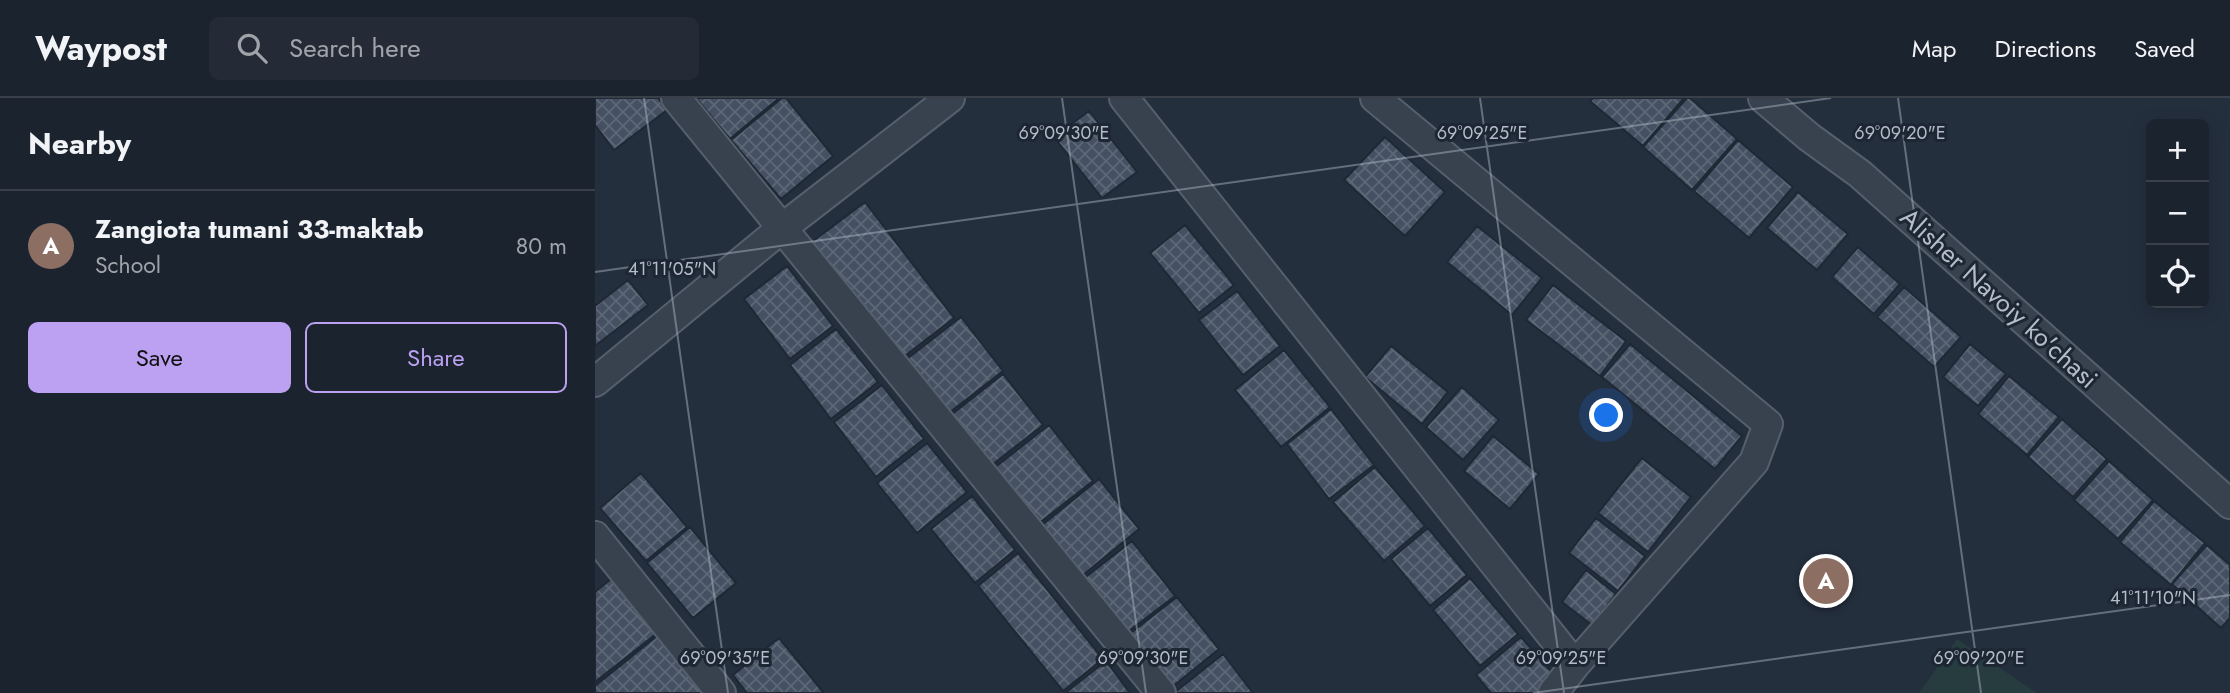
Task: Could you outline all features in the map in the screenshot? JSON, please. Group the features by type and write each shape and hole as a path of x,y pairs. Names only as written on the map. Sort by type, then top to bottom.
{"street":[{"path":"677,98 1161,693"},
{"path":"595,382 781,229 950,98"},
{"path":"1124,98 1575,665"},
{"path":"1374,98 1768,424 1754,462 1553,693"},
{"name":"Alisher Navoiy ko'chasi","path":"1763,98 1809,137 1860,174 2230,504"},
{"path":"595,536 721,693"}],"green space":[{"path":"1957,639 2037,693 1919,693"}],"building":[{"path":"595,98 658,98 667,110 614,150 595,125"},
{"path":"696,98 779,98 730,139"},
{"path":"782,98 786,98 833,156 781,199 731,140"},
{"path":"1593,98 1684,98 1643,146 1590,101"},
{"path":"1687,98 1737,139 1692,190 1643,147"},
{"path":"1089,111 1137,172 1102,198 1054,137"},
{"path":"1385,137 1445,192 1405,236 1344,180"},
{"path":"1738,140 1793,187 1749,238 1694,191"},
{"path":"1798,192 1848,234 1817,270 1767,228"},
{"path":"865,202 954,318 901,359 812,242"},
{"path":"1185,225 1234,285 1199,313 1150,253"},
{"path":"1477,226 1542,278 1512,315 1447,262"},
{"path":"1858,247 1900,284 1874,314 1832,277"},
{"path":"787,266 833,326 790,359 744,299"},
{"path":"628,280 648,305 595,346 595,306"},
{"path":"1553,285 1626,341 1600,376 1526,320"},
{"path":"1904,287 1961,337 1934,367 1877,317"},
{"path":"1237,291 1280,346 1243,375 1199,320"},
{"path":"961,317 1003,371 945,416 903,362"},
{"path":"836,329 878,382 831,419 790,365"},
{"path":"1630,344 1742,436 1715,469 1602,377"},
{"path":"1970,344 2006,374 1978,406 1943,377"},
{"path":"1391,346 1448,392 1422,424 1365,377"},
{"path":"1284,350 1330,407 1281,447 1235,390"},
{"path":"1003,374 1043,425 987,469 946,419"},
{"path":"2009,376 2059,417 2027,455 1978,414"},
{"path":"882,385 924,439 876,477 834,422"},
{"path":"1462,387 1499,420 1463,460 1426,427"},
{"path":"1331,409 1374,465 1329,499 1287,444"},
{"path":"2062,419 2107,459 2073,497 2028,457"},
{"path":"1049,425 1093,481 1033,528 989,472"},
{"path":"1493,436 1539,474 1510,509 1464,471"},
{"path":"927,443 967,492 917,533 877,483"},
{"path":"1642,458 1691,497 1648,552 1598,513"},
{"path":"2109,461 2153,500 2118,539 2074,500"},
{"path":"1375,467 1425,526 1384,561 1333,502"},
{"path":"641,473 687,527 646,561 600,508"},
{"path":"1099,479 1139,529 1077,580 1036,530"},
{"path":"972,496 1015,550 975,583 931,529"},
{"path":"2154,501 2205,543 2171,585 2120,542"},
{"path":"1596,518 1645,556 1618,591 1569,553"},
{"path":"690,527 736,583 693,618 647,563"},
{"path":"1428,528 1467,575 1430,606 1391,559"},
{"path":"1132,541 1175,596 1121,637 1078,583"},
{"path":"2207,545 2230,565 2230,618 2221,628 2172,584"},
{"path":"1018,553 1103,659 1063,691 978,586"},
{"path":"1586,570 1616,594 1592,625 1562,602"},
{"path":"616,575 661,630 595,682 595,592"},
{"path":"1470,578 1518,634 1480,666 1433,610"},
{"path":"1177,597 1219,649 1166,692 1123,639"},
{"path":"662,632 711,693 595,693 595,686"},
{"path":"1521,637 1556,677 1542,693 1491,693 1476,675"},
{"path":"779,638 823,692 747,693 733,675"},
{"path":"1223,654 1253,693 1174,693"},
{"path":"1106,661 1130,693 1065,693"}],"place":[{"name":"Zangiota tumani 33-maktab","path":"1826,581"}]}
